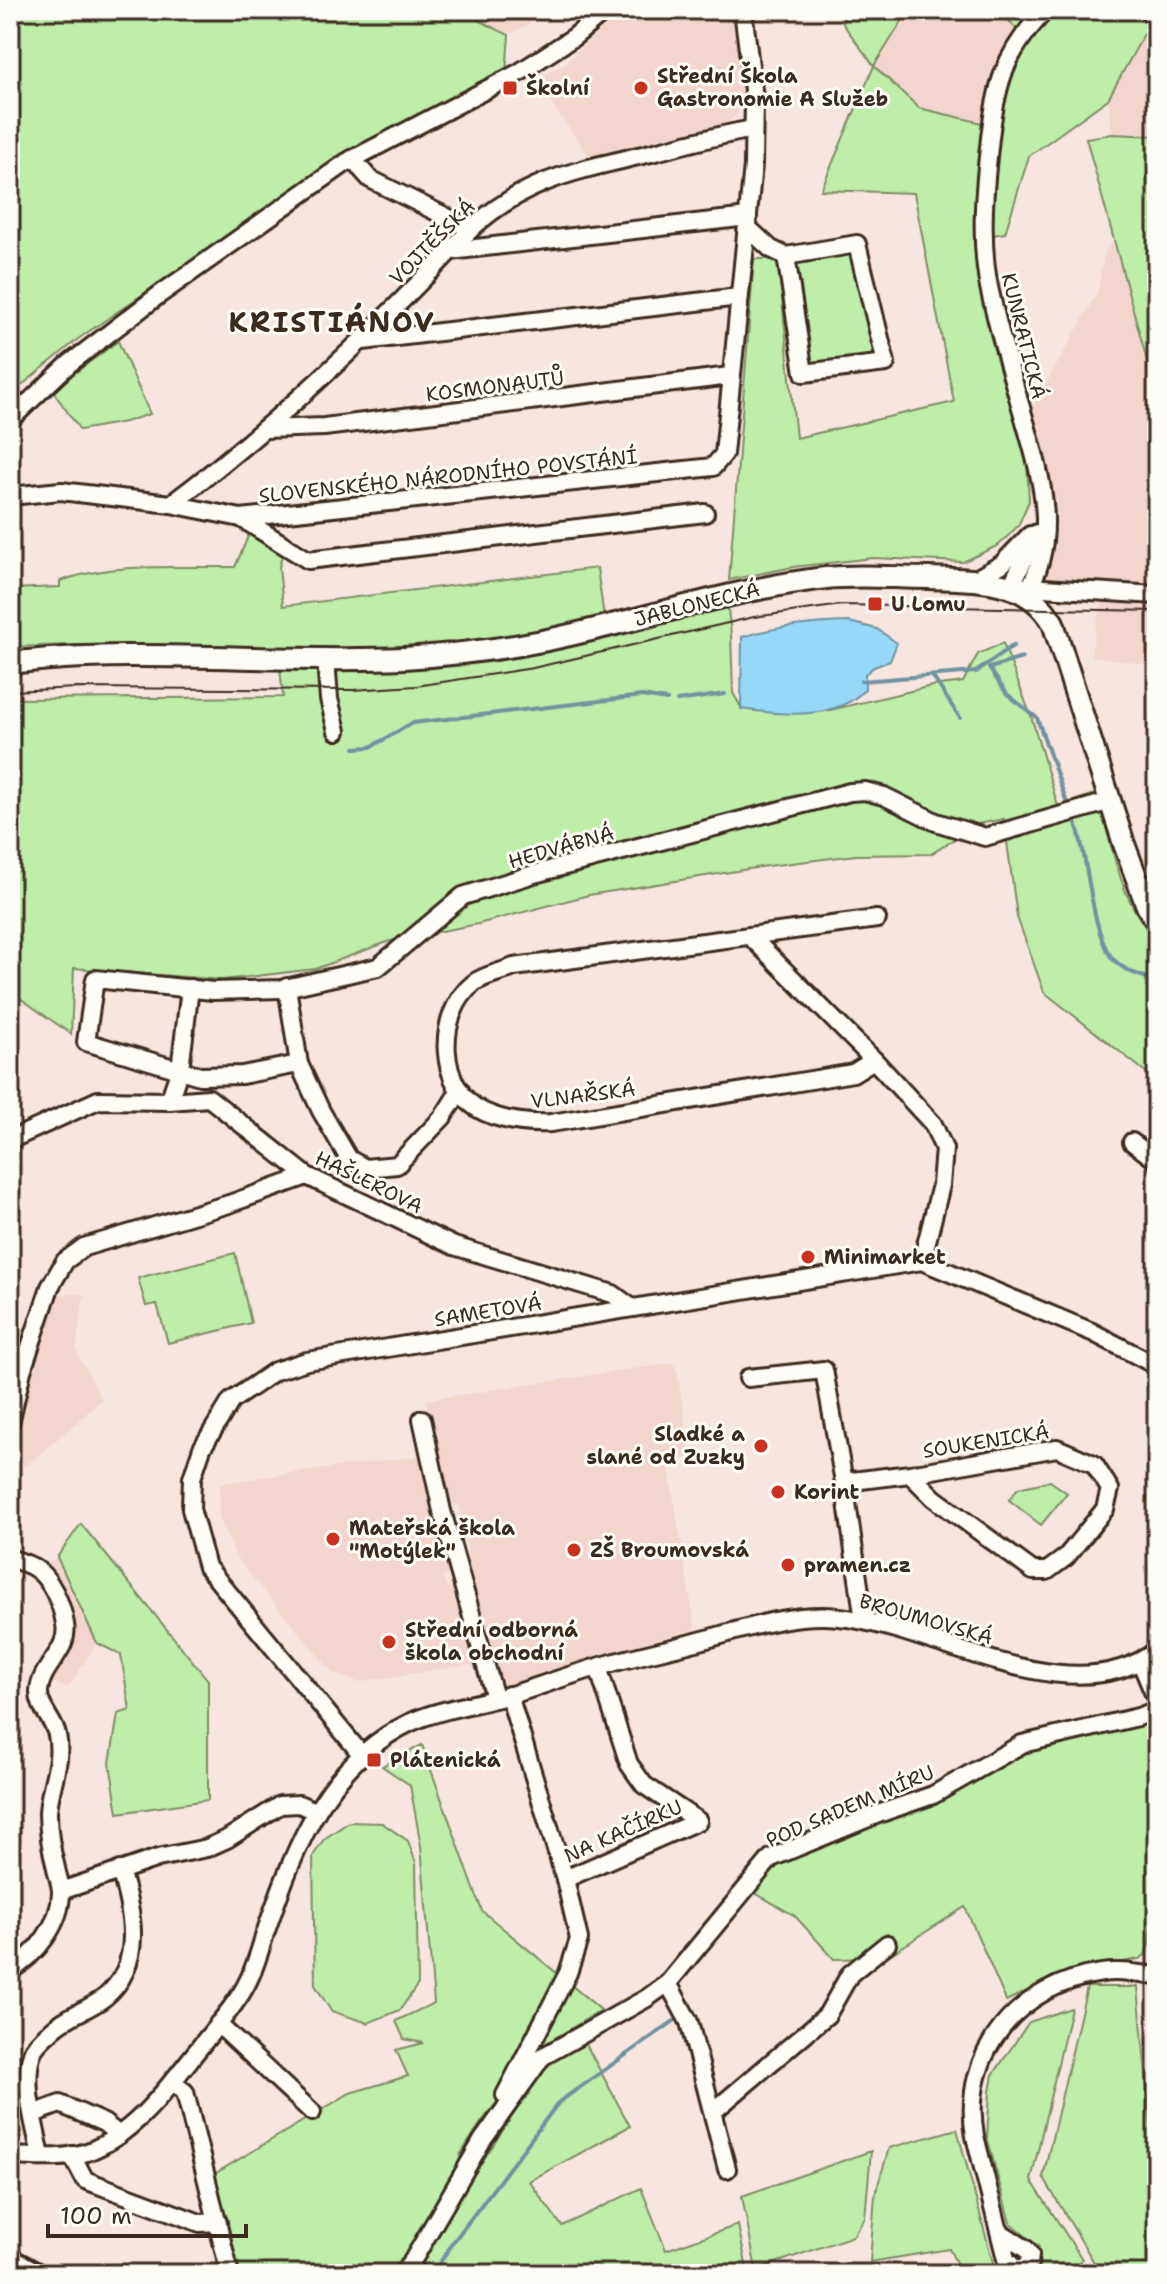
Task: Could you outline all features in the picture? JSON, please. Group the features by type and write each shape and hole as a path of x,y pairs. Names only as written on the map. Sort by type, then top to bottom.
{"main road":[{"name":"JABLONECKÁ","path":"10,663 105,656 326,659 404,658 477,652 579,633 773,585 830,577 974,580 1023,589"},
{"path":"1023,589 1046,611 1059,637 1147,906 1157,922"}],"street":[{"path":"10,420 69,364 159,295 352,159 520,72 574,37 606,10"},
{"path":"730,376 748,222 753,129 754,98 743,10"},
{"name":"KUNRATICKÁ","path":"1023,589 1045,492 989,284 984,202 995,94 1018,45 1046,10"},
{"path":"1147,10 1157,18"},
{"name":"VOJTĚŠSKÁ","path":"171,504 264,429 363,341 488,212 522,190 564,173 753,129"},
{"path":"352,159 370,179 471,229"},
{"path":"450,251 748,222"},
{"path":"743,262 778,252 857,244 886,363 804,373 778,252 748,222"},
{"path":"363,341 739,297"},
{"name":"KOSMONAUTŮ","path":"264,429 324,427 730,376"},
{"name":"SLOVENSKÉHO NÁRODNÍHO POVSTÁNÍ","path":"171,504 241,518 713,467 724,454 730,376"},
{"path":"10,496 61,491 171,504"},
{"path":"974,580 1002,564 1029,536 1045,492"},
{"path":"241,518 308,560 705,513"},
{"path":"1023,589 1157,595"},
{"path":"326,659 329,699 337,731"},
{"name":"HEDVÁBNÁ","path":"180,1069 86,1042 95,979 213,991 287,987 378,967 463,896 534,874 850,792 865,791 884,796 936,822 985,837 1111,801"},
{"path":"287,987 299,1064 321,1111 349,1159 365,1168 397,1165 443,1117 460,1090 448,1062 446,1028 456,1006 474,983 514,967 877,919"},
{"path":"750,936 933,1124 944,1149 941,1185 922,1261 1092,1332 1157,1366"},
{"path":"169,1101 180,1069 190,988"},
{"name":"VLNAŘSKÁ","path":"460,1090 482,1111 519,1123 551,1123 853,1073 874,1060"},
{"path":"180,1069 200,1076 242,1075 299,1064"},
{"name":"HAŠLEROVA","path":"10,1140 98,1100 209,1098 307,1176 454,1246 613,1294 632,1308"},
{"path":"1132,1142 1157,1161"},
{"path":"10,1423 22,1371 50,1287 65,1261 84,1247 229,1204 307,1176"},
{"name":"SAMETOVÁ","path":"361,1754 207,1567 191,1509 192,1478 202,1448 231,1401 275,1371 307,1361 922,1261"},
{"path":"748,1378 824,1370 864,1620"},
{"path":"422,1419 442,1511 502,1697"},
{"name":"SOUKENICKÁ","path":"844,1482 910,1474 1057,1448 1094,1464 1110,1489 1105,1509 1066,1557 1047,1571 1033,1571 934,1498 910,1474"},
{"path":"10,1558 33,1566 42,1574 60,1605 66,1626 63,1644 41,1678 39,1690 39,1699 57,1731 60,1754 50,1789 48,1814 49,1840 61,1891 56,1918 42,1943 10,1971"},
{"name":"BROUMOVSKÁ","path":"315,1811 361,1754 412,1722 598,1667 761,1624 803,1617 835,1616 864,1620 1004,1662 1064,1675 1110,1674 1141,1663 1157,1650"},
{"path":"1141,1663 1157,1701"},
{"name":"NA KAČÍRKU","path":"502,1697 565,1879 698,1821 644,1785 629,1764 598,1667"},
{"name":"POD SADEM MÍRU","path":"402,2274 482,2141 542,2057 668,1983 771,1858 933,1795 1022,1744 1157,1710"},
{"path":"10,2156 41,2157 86,2152 119,2135 172,2082 247,1985 291,1861 315,1811 299,1804 280,1805 207,1848 158,1858 61,1891"},
{"path":"41,2157 27,2080 33,2049 59,2023 104,1998 123,1978 132,1950 131,1908 120,1870"},
{"path":"482,2141 568,1973 579,1939 565,1879"},
{"path":"714,2111 827,2015 850,1974 887,1944"},
{"path":"1000,2232 1026,2249 1031,2259 1026,2267 1015,2269 1006,2259 972,2120 973,2094 980,2067 993,2039 1011,2015 1034,1996 1059,1983 1105,1972 1157,1976"},
{"path":"668,1983 689,2022 727,2169"},
{"path":"218,2024 312,2112"},
{"path":"172,2082 185,2092 230,2274"},
{"path":"33,2114 50,2105 60,2104 104,2123 119,2135"},
{"path":"72,2155 85,2180 200,2223 218,2222"},
{"path":"10,2257 41,2274"}],"shaded area":[{"path":"458,10 553,10 509,35"},
{"name":"Střední Škola Gastronomie A Služeb","path":"623,10 733,10 744,97 736,116 722,126 590,157 534,80 564,64"},
{"path":"909,10 971,10 1006,17 1023,37 991,125 919,108 874,66"},
{"path":"1154,16 1157,18 1157,136 1112,134 1108,99"},
{"path":"1113,242 1157,397 1157,666 1091,656 1106,592 1031,586 1045,534 1025,420 1097,294 1105,251"},
{"path":"84,1294 76,1350 102,1400 26,1466 10,1460 10,1388 42,1295"},
{"name":"ZŠ Broumovská","path":"673,1363 677,1371 690,1453 682,1461 668,1464 696,1632 500,1688 489,1674 459,1505 445,1505 426,1400"},
{"name":"Mateřská škola \"Motýlek\"","path":"427,1455 436,1506 432,1511 432,1535 442,1543 452,1573 443,1577 447,1588 453,1587 455,1605 465,1613 474,1664 358,1682 334,1674 237,1559 219,1517 220,1483"},
{"path":"57,1557 97,1643 68,1688 48,1680 69,1639 42,1567"}],"green space":[{"path":"10,10 458,10 509,35 506,73 235,236 220,241 78,339 10,395"},
{"path":"810,10 909,10 874,66 843,24 844,12"},
{"path":"971,10 1147,10 1154,16 1108,99 1029,156 1005,233 985,236 1025,420 1029,501 1018,526 999,545 963,562 873,558 793,567 729,580 754,259 778,259 796,438 954,402 914,193 821,190 874,66 919,108 991,125 1023,37 1006,17"},
{"path":"1112,134 1157,136 1157,397 1086,138"},
{"path":"855,247 879,358 810,365 788,257"},
{"path":"118,341 150,414 80,430 52,390"},
{"path":"250,532 283,551 279,567 283,606 597,568 604,617 666,604 725,585 733,693 742,709 830,710 932,686 963,682 978,654 1003,643 1031,716 1058,806 1097,793 1125,891 1144,925 1157,940 1157,1081 1044,992 1017,917 1004,819 978,824 931,854 856,855 589,895 478,924 390,941 315,969 223,980 74,968 71,1034 10,991 10,699 283,697 278,648 10,647 10,589 60,587 60,581 124,568 235,567"},
{"path":"235,1253 251,1323 168,1343 157,1304 146,1306 138,1278"},
{"path":"1050,1481 1067,1493 1041,1525 1009,1500 1018,1488"},
{"path":"81,1524 208,1680 208,1800 118,1813 110,1763 118,1714 130,1710 121,1655 97,1643 57,1557"},
{"path":"1145,1720 1157,1767 1157,1860 1149,1944 1145,1955 1139,1959 1071,1974 1006,2001 965,1907 885,1958 834,1959 795,1916 750,1890 773,1861 1030,1747"},
{"path":"422,1745 482,1911 601,2010 541,2047 482,2121 460,2155 459,2170 397,2274 231,2274 211,2176 350,2093 408,2076 396,2050 424,2043 404,2039 396,2021 434,2003 421,1846 410,1785 382,1766"},
{"path":"349,1822 382,1823 408,1841 416,1863 418,1984 400,2010 368,2023 331,2011 315,1985 313,1856 324,1839"},
{"path":"1087,1987 1138,1987 1152,2142 1157,2155 1157,2274 1101,2274 1043,2177"},
{"path":"1071,2008 1031,2180 1082,2259 1073,2274 1027,2274 1032,2272 1039,2247 1010,2223 987,2137 990,2092 993,2075 1029,2022"},
{"path":"583,2039 630,2126 529,2181 562,2226 641,2188 666,2250 738,2225 748,2274 409,2274 548,2061"},
{"path":"957,2129 996,2274 962,2274 949,2249 870,2262 875,2195 889,2148"},
{"path":"871,2151 865,2218 853,2236 756,2270 742,2196"}],"water":[{"path":"849,622 877,629 897,643 890,661 865,674 865,689 853,699 824,711 807,713 741,709 742,637 795,626"}],"waterway":[{"path":"861,681 976,672 1014,645"},
{"path":"990,668 1022,658"},
{"path":"989,668 1007,694 1037,718 1067,803"},
{"path":"933,677 960,718"},
{"path":"677,701 725,694"},
{"path":"355,748 371,747 412,723 642,696 667,700"},
{"path":"1076,823 1095,915 1106,948 1123,967 1157,981"},
{"path":"433,2274 451,2245 559,2102 674,2021"}],"tram line":[{"path":"10,691 78,688 352,690 416,686 533,668 754,617 842,605 1157,611"}],"place":[{"name":"Školní","path":"510,88"},
{"name":"Střední Škola Gastronomie A Služeb","path":"641,88"},
{"name":"U Lomu","path":"875,604"},
{"name":"Minimarket","path":"808,1257"},
{"name":"Sladké a slané od Zuzky","path":"761,1446"},
{"name":"Korint","path":"778,1492"},
{"name":"Mateřská škola \"Motýlek\"","path":"333,1539"},
{"name":"ZŠ Broumovská","path":"574,1550"},
{"name":"pramen.cz","path":"788,1565"},
{"name":"Střední odborná škola obchodní","path":"389,1642"},
{"name":"Plátenická","path":"374,1760"}],"district":[{"name":"KRISTIÁNOV","path":"332,322"}]}
